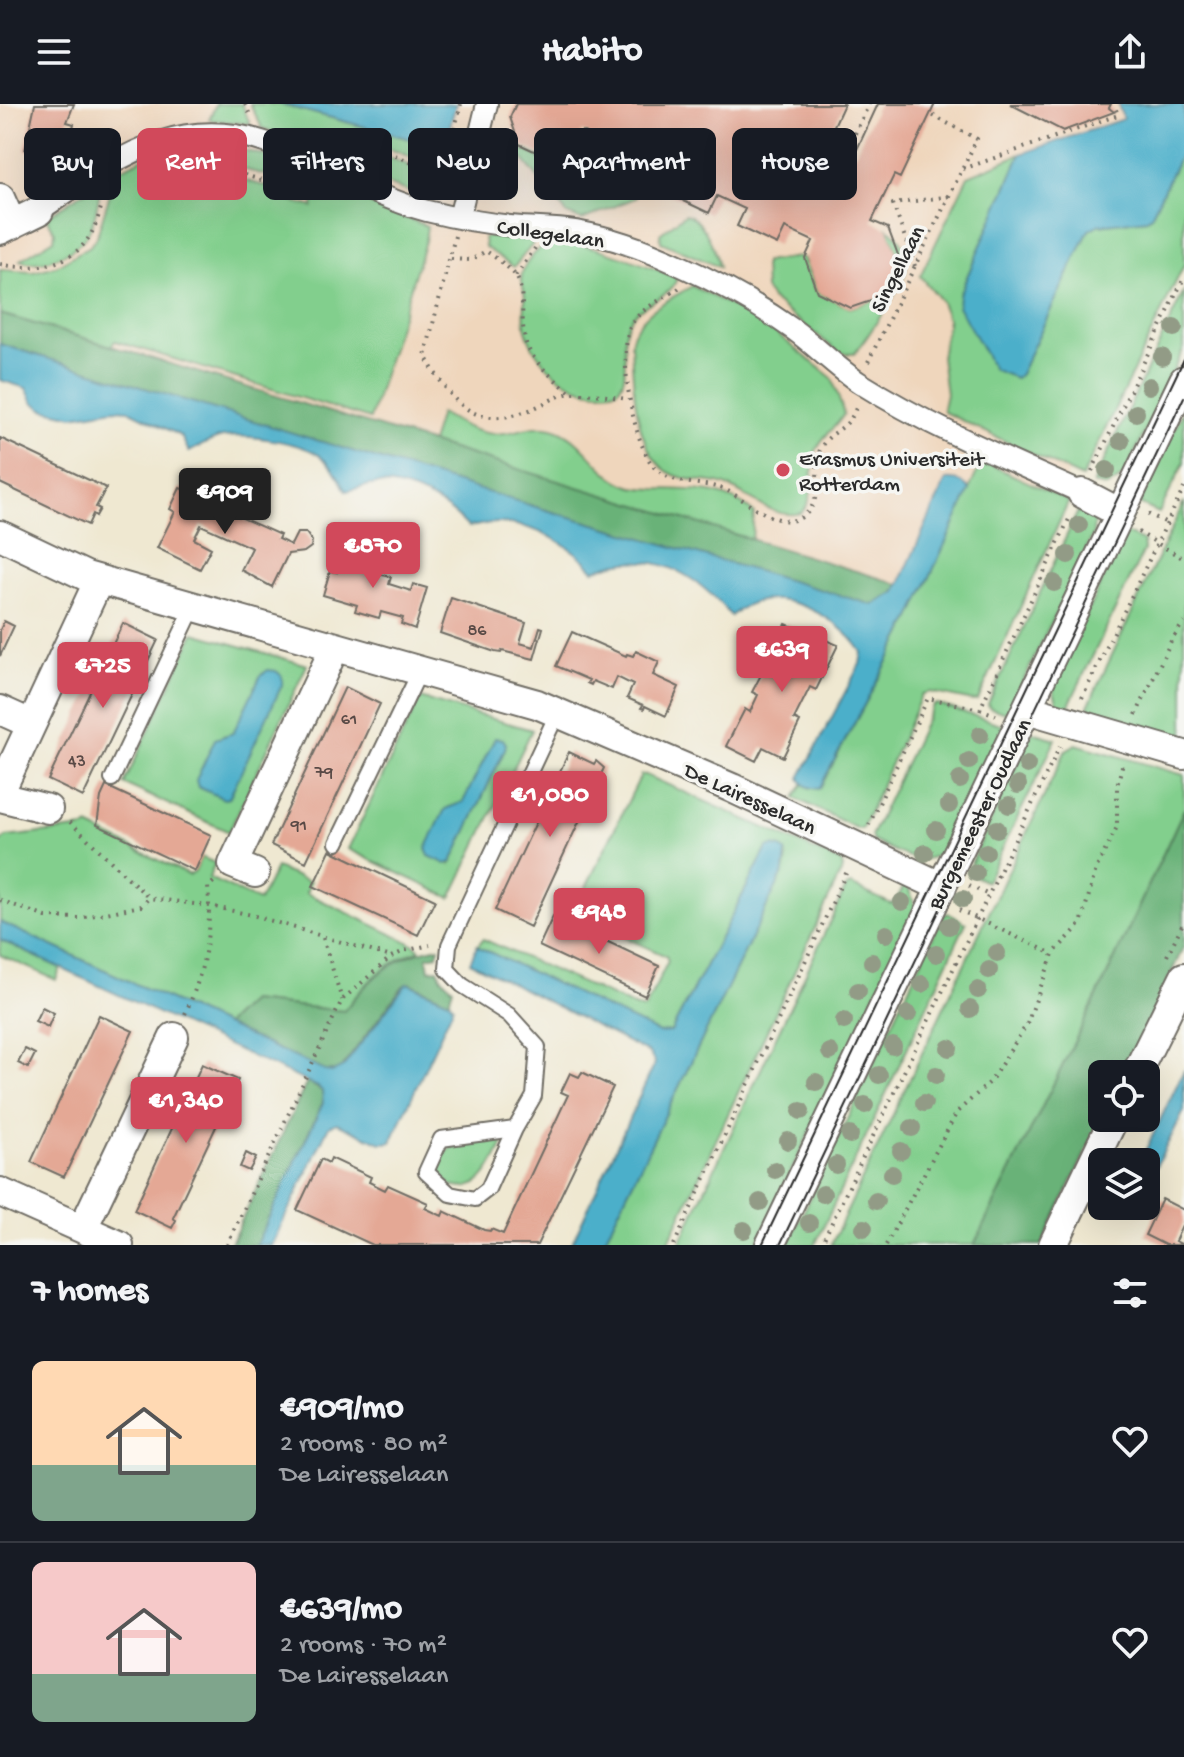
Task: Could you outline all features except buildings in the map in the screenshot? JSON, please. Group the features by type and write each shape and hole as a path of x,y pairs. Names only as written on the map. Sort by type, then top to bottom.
{"street":[{"path":"481,128 487,104"},
{"path":"0,198 6,228"},
{"name":"Collegelaan","path":"6,228 55,200"},
{"name":"Collegelaan","path":"392,200 459,218 602,237 652,254 729,290 785,324 858,382 953,434 1120,513"},
{"path":"459,218 464,200"},
{"name":"Burgemeester Oudlaan","path":"770,1245 1184,380"},
{"name":"De Lairesselaan","path":"0,535 99,580 558,712 718,781 942,887"},
{"path":"48,809 0,794 99,580"},
{"path":"244,869 335,647"},
{"path":"1027,709 1184,755"},
{"path":"0,710 31,724"},
{"path":"1143,1060 1184,977"},
{"path":"83,1228 174,1037"},
{"path":"1053,1245 1107,1132"},
{"path":"0,1192 119,1245"}],"lane":[{"path":"112,779 194,606"},
{"path":"337,843 420,671"},
{"path":"515,1129 441,1139 426,1172 450,1194 475,1199 488,1189 534,1096 538,1047 509,1015 462,985 447,969 449,945 558,712"}],"path":[{"path":"455,128 461,104"},
{"path":"857,129 869,104"},
{"path":"963,169 1118,115 1114,104"},
{"name":"Singellaan","path":"628,399 632,417 653,466 683,483 725,490 777,518 792,520 804,516 813,504 817,490 818,456 826,439 852,419 858,382 977,139 930,114"},
{"path":"915,266 893,204 951,196"},
{"path":"0,264 18,268 36,267 62,260 86,243 102,200"},
{"path":"433,213 437,200"},
{"path":"459,218 425,356 440,382 472,411 497,419 511,417 571,393 628,399 626,345 630,326 651,305 696,274"},
{"path":"516,276 548,228"},
{"path":"451,259 471,260 486,251 516,276 521,294 523,333 529,351 571,393"},
{"path":"674,1245 928,698 980,709 1184,278"},
{"name":"Burgemeester Oudlaan","path":"821,1245 1184,488"},
{"path":"1158,542 1184,559"},
{"path":"886,1245 957,1112 990,1082 1027,1024 1053,954 1081,924 1096,869 1117,827 1117,786 1128,739 1142,698 1184,622"},
{"path":"48,809 71,822 149,898 252,915 391,957"},
{"path":"192,998 206,955 210,906 208,887 244,869"},
{"path":"0,900 46,917 80,918 141,906 149,898"},
{"path":"977,919 1053,954"},
{"path":"322,936 342,1000"},
{"path":"227,1245 342,1000 391,957 422,946 449,945"}],"shaded area":[{"name":"Erasmus Universiteit Rotterdam","path":"0,104 1184,104 1184,239 993,625 0,315"}],"green space":[{"path":"216,104 242,104 250,124 209,120"},
{"path":"250,104 279,104 369,128 263,128"},
{"path":"392,134 408,138 408,156 392,150"},
{"path":"518,147 534,154 534,173 518,153"},
{"path":"1184,147 1184,265 1082,478 944,412 946,394 941,357 948,320 940,300 920,276 968,176 1021,154 959,295 1016,377 1089,230 1098,225 1151,216"},
{"path":"247,152 263,156 263,174 247,170"},
{"path":"392,160 408,165 408,191 392,186"},
{"path":"137,161 137,200 247,200 247,181 263,185 263,200 291,200 313,207 314,200 361,200 427,226 370,419 115,341 111,346 0,314 0,270 33,272 56,266 90,246 97,236 108,200 121,200 121,169"},
{"path":"72,200 98,200 90,230 74,248 47,261 20,260 54,239 55,232 47,218"},
{"path":"556,200 630,200 582,220 567,214"},
{"path":"685,214 702,227 719,267 661,242 660,234"},
{"path":"888,228 897,236 905,252 905,272 892,299 854,354 840,353 771,299 765,289 764,262 798,257 803,258 817,292 850,308 885,296 901,263"},
{"path":"484,238 530,240 533,244 514,267 485,247"},
{"path":"551,241 599,249 677,277 670,290 631,318 625,337 624,375 617,390 602,392 574,386 549,368 531,344 526,330 522,273 534,254"},
{"path":"692,286 760,320 832,378 844,414 816,450 811,494 801,513 783,514 725,485 679,477 659,464 649,451 638,415 631,342 634,332 647,315"},
{"path":"1184,291 1184,348 1124,476 1107,487 1093,484"},
{"path":"0,314 899,584 892,595 873,605 536,507 0,344"},
{"path":"1184,409 1184,463 1159,513 1139,504"},
{"path":"440,413 470,429 487,433 539,427 563,432 609,474 630,486 695,490 732,498 754,513 752,540 431,443"},
{"path":"982,461 1069,501 978,700 930,692 922,694 862,829 858,829 795,798 803,784 820,788 911,618"},
{"path":"1184,502 1184,739 1091,714 1088,706"},
{"path":"1079,509 1087,512 1094,521 1093,535 1009,711 1006,713 990,708 988,704"},
{"path":"1125,533 1143,541 1144,550 1068,707 1058,705 1052,685"},
{"path":"194,633 307,665 229,832 124,784","holes":["261,675 224,799 222,736 233,734"]},
{"path":"420,698 532,730 451,898 348,849","holes":["505,749 450,864 449,807 460,805"]},
{"path":"933,705 1004,725 942,852 934,857 917,859 873,841 871,836"},
{"path":"1032,732 1056,739 986,882 967,872"},
{"path":"1076,744 1184,775 1184,809 1102,986 974,1245 831,1245 1066,750"},
{"path":"641,775 841,862 843,868 667,1245 602,1245 784,871 786,861 781,848 767,848 671,1032 659,1033 477,946 483,939 640,1009 645,1008 668,961 666,956 576,915 575,910"},
{"path":"1184,809 1184,946 1131,1060 1088,1060 1088,1132 1095,1132 1042,1245 974,1245 1102,986"},
{"path":"88,826 189,875 195,871 201,857 215,863 209,878 259,901 276,868 310,882 306,893 420,950 378,974 344,1011 250,1001 225,1025 0,922 0,842 6,837"},
{"path":"906,882 916,908 756,1245 679,1245 846,887 851,885 891,904 896,901"},
{"path":"948,913 966,923 815,1245 788,1245 943,915"},
{"path":"0,940 61,968 56,980 0,955"},
{"path":"439,947 437,955 427,957 429,970 438,969 442,978 453,988 449,1001 410,983 403,986 339,1071 325,1071 225,1025 250,1001 344,1011 363,988 385,969 410,955"},
{"path":"307,1082 322,1091 323,1102 256,1245 230,1245"},
{"path":"475,1141 504,1142 492,1166 473,1185 456,1187 444,1178 438,1162 452,1148"}],"water":[{"path":"279,104 456,104 449,128 408,128 408,138 392,134 392,128 369,128"},
{"path":"1118,104 1184,104 1184,147 1151,216 1098,225 1089,230 1020,374 1016,378 994,370 958,306 959,295 1021,154 1123,119"},
{"path":"0,344 536,507 873,605 896,592 946,480 960,481 970,490 911,618 819,789 816,789 805,785 800,778 860,664 862,652 851,638 820,614 783,601 764,600 747,605 731,616 702,587 670,568 635,562 594,570 563,544 538,531 499,523 468,527 450,510 415,491 377,484 346,491 335,472 320,456 287,443 233,436 210,441 189,452 181,436 129,410 115,409 73,416 43,409 33,402 26,388 0,380"},
{"path":"268,670 282,676 282,685 229,798 224,799 198,787 196,780 215,739 233,733 261,675"},
{"path":"495,738 503,739 505,749 452,862 446,864 429,856 426,849 445,809 463,802"},
{"path":"773,846 786,852 784,871 602,1245 571,1245 655,1063 649,1053 470,962 477,946 659,1033 671,1032 767,848"},
{"path":"0,922 325,1071 333,1072 343,1067 407,983 449,1001 453,1006 391,1142 381,1143 337,1123 329,1126 272,1245 256,1245 323,1103 322,1091 0,940"},
{"path":"1184,1070 1184,1111 1160,1158 1160,1148 1147,1148 1154,1132 1160,1132 1160,1120"}],"tram line":[{"path":"762,1245 1184,359"},
{"path":"780,1245 1184,397"}],"place":[{"name":"Erasmus Universiteit Rotterdam","path":"783,470"}]}
